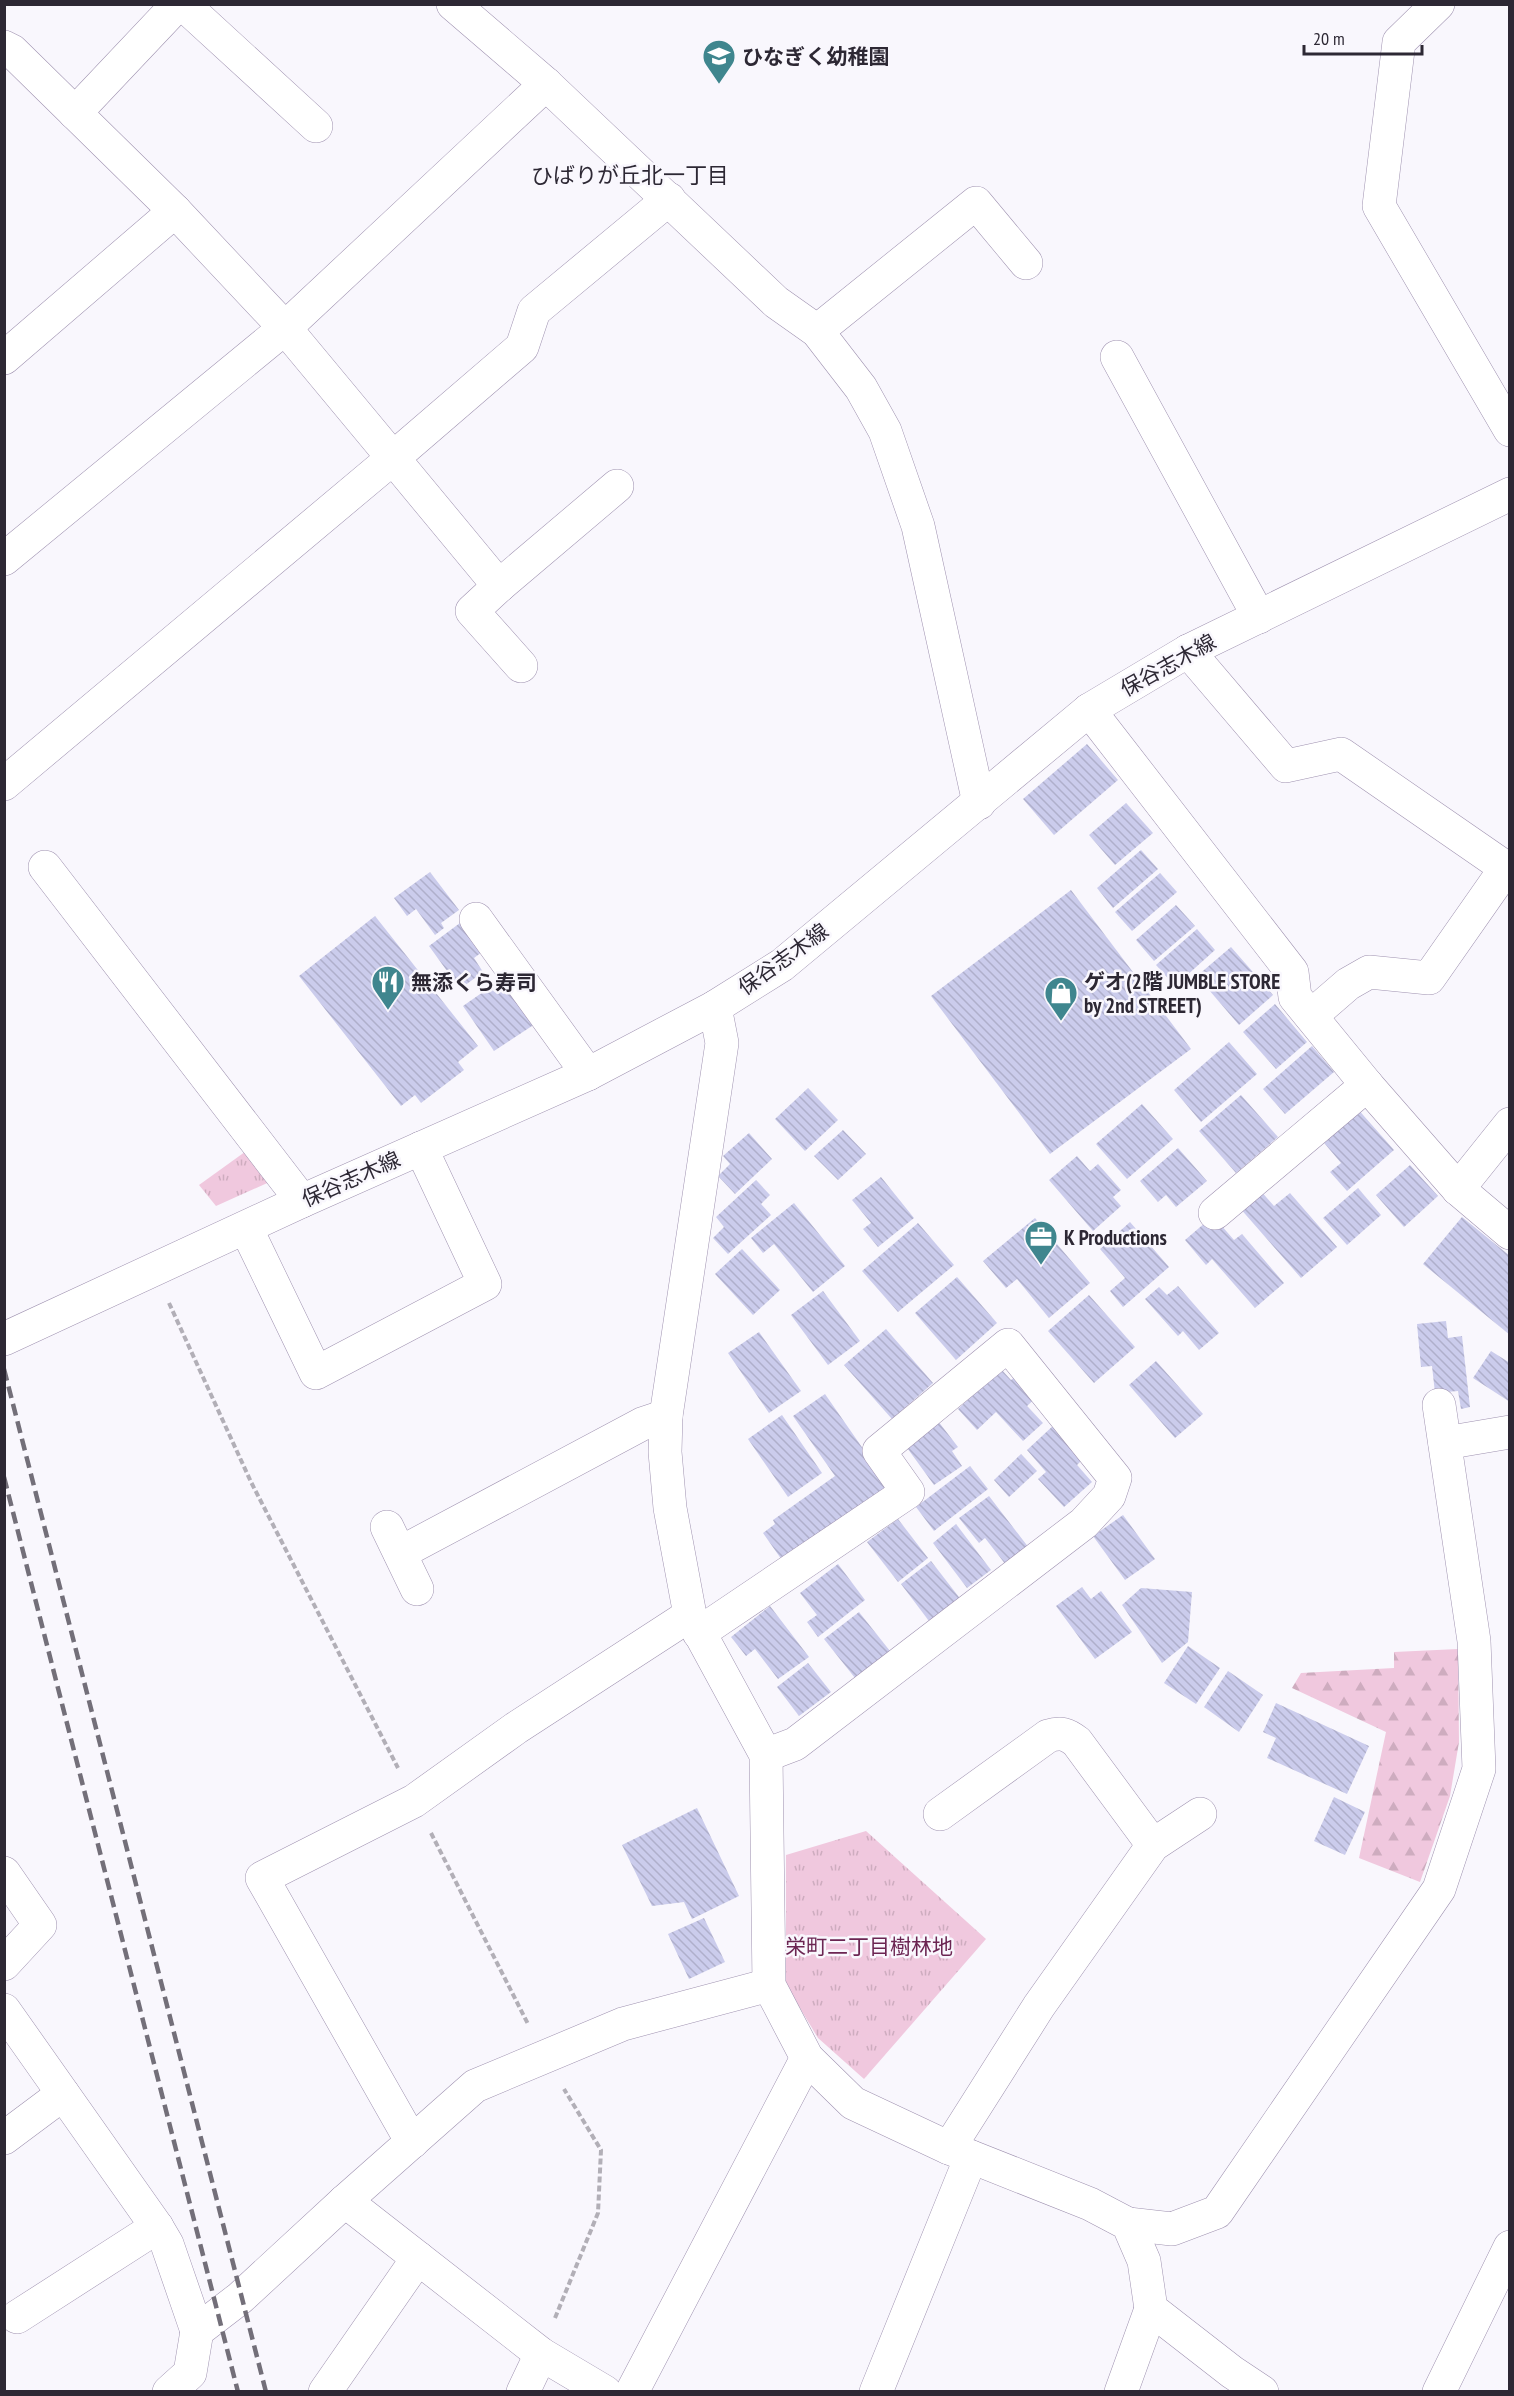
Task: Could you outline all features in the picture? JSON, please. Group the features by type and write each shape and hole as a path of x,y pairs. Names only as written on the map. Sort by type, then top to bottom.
{"street":[{"path":"75,113 181,4 316,126"},
{"path":"1438,4 1399,42 1379,206 1509,430"},
{"path":"458,6 546,84 776,302 817,331 861,388 885,431 918,526 979,803"},
{"path":"4,46 175,211 285,328 499,586"},
{"path":"4,559 285,328 546,84"},
{"path":"4,784 522,347 534,311 669,199"},
{"path":"817,331 976,203 1026,262"},
{"path":"4,358 175,211"},
{"path":"1117,357 1259,617"},
{"path":"521,666 472,611 617,486"},
{"name":"保谷志木線","path":"4,1339 302,1201 588,1074 715,1007 782,965 1089,710 1188,651 1509,494"},
{"path":"1188,651 1286,766 1341,754 1506,868 1429,978 1369,972 1348,984 1311,1016"},
{"path":"1089,710 1292,972 1295,998 1458,1189 1509,1233"},
{"path":"45,867 302,1201"},
{"path":"476,919 588,1074"},
{"path":"715,1007 723,1043 666,1416 665,1452 670,1508 694,1624 766,1755 769,1985 807,2058 853,2103 960,2152 1090,2204 1128,2224 1172,2229 1217,2212 1440,1889 1479,1769 1474,1641 1440,1405"},
{"path":"1215,1213 1367,1085"},
{"path":"1458,1189 1509,1124"},
{"path":"246,1228 316,1373 485,1284 421,1148"},
{"path":"412,2142 262,1878 414,1801 516,1728 694,1624 908,1492 879,1451 1008,1345 1115,1478 1109,1496 1084,1523 795,1744 766,1755"},
{"path":"417,1589 393,1540 642,1424 666,1416"},
{"path":"1445,1443 1509,1432"},
{"path":"940,1814 1048,1736 1058,1732 1077,1742 1153,1845"},
{"path":"876,2391 960,2152 1039,2006 1153,1845 1200,1814"},
{"path":"4,1873 40,1925 4,1964"},
{"path":"197,2331 240,2298 475,2086 623,2024 769,1985"},
{"path":"4,2010 157,2227 166,2244 197,2331 190,2373 169,2391"},
{"path":"632,2391 807,2058"},
{"path":"4,2138 63,2094"},
{"path":"345,2201 541,2354 605,2391"},
{"path":"1121,2391 1151,2309 1144,2261 1128,2224"},
{"path":"17,2318 157,2227"},
{"path":"1439,2391 1509,2247"},
{"path":"325,2391 418,2258"},
{"path":"1151,2309 1232,2372 1262,2391"},
{"path":"523,2391 541,2354"}],"green space":[{"path":"249,1149 274,1180 216,1206 199,1185"},
{"path":"1458,1649 1459,1742 1450,1796 1420,1882 1359,1858 1386,1732 1292,1688 1301,1673 1394,1668 1394,1652"},
{"name":"栄町二丁目樹林地","path":"866,1831 986,1939 864,2079 818,2038 786,1985 786,1855"}],"building":[{"path":"1087,744 1118,780 1054,835 1023,799"},
{"path":"1126,803 1153,833 1115,865 1089,835"},
{"path":"1141,850 1158,869 1113,908 1097,888"},
{"path":"430,872 459,910 441,923 444,928 435,935 416,909 407,916 394,898"},
{"path":"1160,873 1177,892 1132,931 1115,912"},
{"name":"ゲオ(2階 JUMBLE STORE by 2nd STREET)","path":"1071,890 1191,1049 1050,1154 931,996"},
{"path":"1176,905 1195,926 1154,961 1136,940"},
{"name":"無添くら寿司","path":"375,916 478,1046 458,1062 464,1070 421,1103 415,1095 401,1106 299,976"},
{"path":"460,923 482,952 474,958 483,972 460,989 429,946"},
{"path":"1197,929 1215,950 1175,986 1156,965"},
{"path":"1231,947 1273,995 1239,1025 1197,976"},
{"path":"503,978 535,1024 494,1051 463,1006"},
{"path":"1275,1004 1307,1042 1276,1069 1243,1032"},
{"path":"1229,1042 1257,1074 1201,1122 1174,1090"},
{"path":"1312,1046 1334,1072 1285,1114 1263,1089"},
{"path":"808,1088 838,1120 805,1151 775,1119"},
{"path":"1241,1095 1278,1137 1236,1173 1199,1131"},
{"path":"1142,1104 1173,1139 1127,1179 1096,1144"},
{"path":"1356,1107 1394,1150 1347,1191 1330,1172 1341,1163 1320,1138"},
{"path":"843,1130 866,1154 838,1180 814,1156"},
{"path":"749,1133 772,1159 735,1194 718,1176 730,1164 723,1156"},
{"path":"1178,1148 1207,1181 1176,1207 1166,1195 1158,1202 1140,1181"},
{"path":"1077,1156 1090,1171 1098,1164 1121,1190 1113,1197 1121,1206 1093,1231 1049,1180"},
{"path":"1410,1165 1438,1196 1404,1227 1376,1195"},
{"path":"881,1177 914,1218 878,1247 863,1229 871,1223 852,1200"},
{"path":"756,1180 770,1195 761,1204 771,1215 728,1254 713,1238 724,1227 716,1217"},
{"path":"1358,1188 1381,1215 1347,1245 1323,1218"},
{"path":"1259,1189 1274,1206 1290,1193 1337,1247 1301,1278 1239,1207"},
{"path":"794,1203 845,1266 813,1292 774,1244 763,1253 751,1238"},
{"path":"1213,1216 1234,1240 1242,1234 1284,1283 1255,1308 1212,1259 1206,1265 1185,1240"},
{"path":"1462,1217 1510,1256 1510,1335 1423,1264"},
{"path":"1035,1218 1090,1283 1049,1318 1017,1279 1006,1288 983,1261"},
{"path":"1130,1222 1169,1267 1123,1307 1110,1291 1125,1278 1100,1249"},
{"path":"918,1223 954,1265 898,1312 862,1271"},
{"path":"742,1249 780,1290 753,1315 715,1274"},
{"path":"957,1277 997,1323 956,1360 915,1313"},
{"path":"1178,1286 1219,1333 1199,1350 1183,1331 1178,1336 1145,1299 1159,1287 1167,1295"},
{"path":"823,1291 860,1341 828,1365 791,1315"},
{"path":"1089,1295 1135,1347 1094,1383 1048,1331"},
{"path":"1446,1321 1448,1338 1462,1336 1470,1407 1461,1409 1458,1391 1435,1393 1432,1366 1421,1367 1417,1324"},
{"path":"886,1329 933,1383 892,1419 844,1365"},
{"path":"759,1332 801,1391 769,1413 728,1353"},
{"path":"1491,1351 1510,1363 1510,1402 1473,1378"},
{"path":"1156,1361 1203,1414 1175,1438 1129,1385"},
{"path":"1001,1369 1011,1380 1019,1374 1039,1395 1027,1406 1043,1423 1023,1441 996,1412 977,1430 958,1409"},
{"path":"825,1394 891,1489 784,1563 763,1533 775,1524 773,1520 835,1476 793,1416"},
{"path":"782,1415 822,1473 788,1497 748,1439"},
{"path":"938,1421 958,1447 952,1451 962,1466 934,1485 905,1445"},
{"path":"1055,1424 1085,1457 1077,1465 1092,1482 1064,1507 1038,1479 1046,1472 1027,1450"},
{"path":"1021,1454 1037,1471 1009,1497 994,1480"},
{"path":"970,1466 988,1489 934,1531 916,1507"},
{"path":"989,1496 1029,1548 1006,1565 985,1538 979,1543 959,1518"},
{"path":"1123,1515 1155,1559 1125,1580 1093,1536"},
{"path":"898,1519 928,1558 898,1582 867,1542"},
{"path":"956,1524 991,1570 967,1588 933,1543"},
{"path":"931,1561 962,1601 932,1625 901,1584"},
{"path":"838,1564 865,1600 818,1637 807,1622 817,1615 800,1593"},
{"path":"1082,1587 1091,1599 1101,1591 1132,1632 1095,1659 1056,1606"},
{"path":"1141,1588 1192,1592 1188,1642 1162,1663 1122,1605"},
{"path":"770,1606 809,1657 778,1679 755,1649 746,1656 731,1637"},
{"path":"859,1612 890,1651 855,1678 824,1639"},
{"path":"1188,1646 1220,1668 1196,1704 1164,1683"},
{"path":"808,1663 831,1692 799,1716 777,1687"},
{"path":"1228,1671 1263,1695 1239,1732 1204,1707"},
{"path":"1276,1703 1369,1746 1347,1794 1267,1758 1276,1738 1263,1732"},
{"path":"1334,1797 1365,1812 1345,1855 1314,1841"},
{"path":"697,1808 739,1896 692,1919 684,1902 652,1906 622,1845"},
{"path":"704,1918 725,1962 689,1979 668,1934"}],"railway":[{"path":"4,1369 266,2392"},
{"path":"4,1477 238,2392"}],"place":[{"name":"ひなぎく幼稚園","path":"719,85"},
{"name":"無添くら寿司","path":"388,1011"},
{"name":"ゲオ(2階 JUMBLE STORE by 2nd STREET)","path":"1061,1022"},
{"name":"K Productions","path":"1041,1266"}],"district":[{"name":"ひばりが丘北一丁目","path":"630,175"}]}
